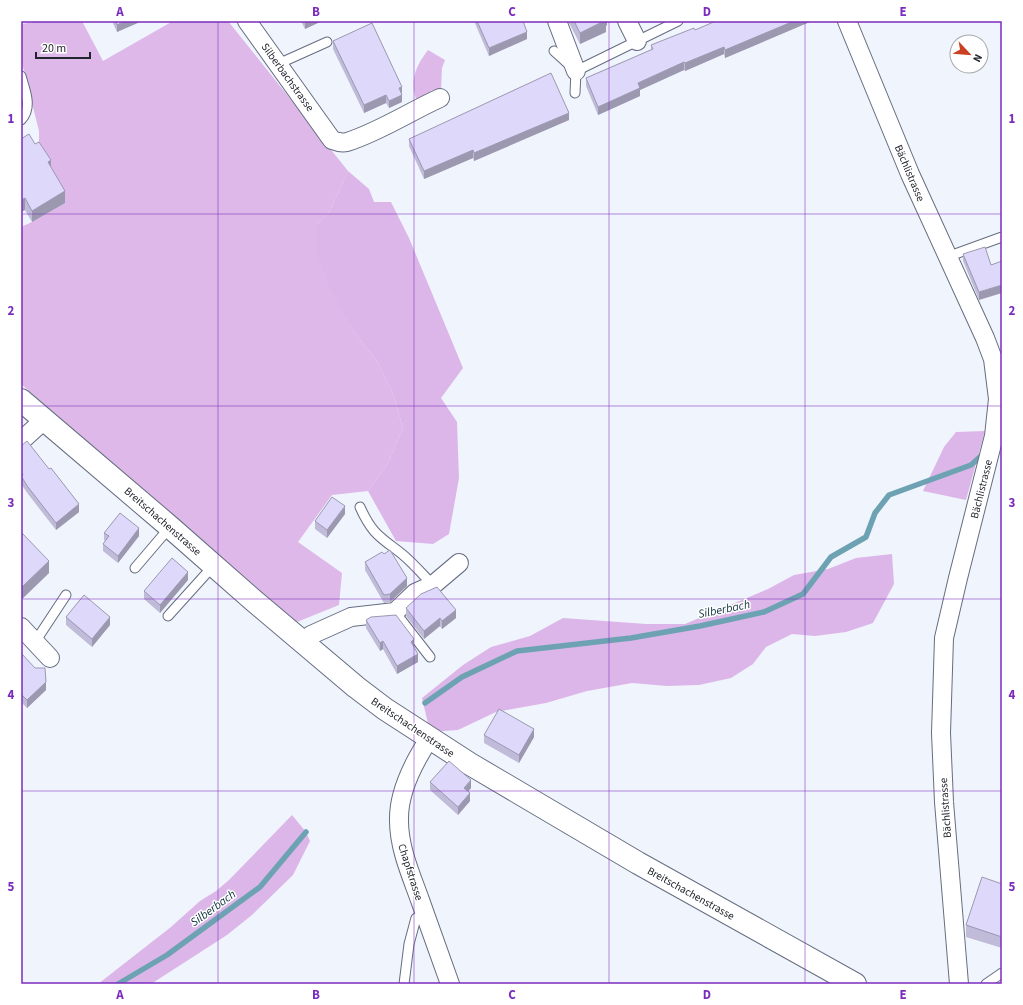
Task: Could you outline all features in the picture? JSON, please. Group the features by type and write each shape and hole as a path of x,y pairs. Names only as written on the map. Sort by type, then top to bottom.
{"street":[{"name":"Silberbachstrasse","path":"247,21 332,140 346,142 440,98"},
{"path":"557,21 576,71"},
{"path":"627,21 637,41"},
{"name":"Bächlistrasse","path":"847,21 910,174 947,257 973,308 988,345 993,359 998,399 994,436 944,638 941,733 944,802 959,984"},
{"name":"Breitschachenstrasse","path":"21,400 356,687 429,739 638,863 854,984"},
{"path":"21,441 44,420"},
{"path":"304,643 311,634 351,617 395,612 415,593 433,585 460,562"},
{"path":"26,635 55,656"},
{"name":"Chapfstrasse","path":"429,739 408,779 401,799 398,820 406,861 450,984"}],"lane":[{"path":"576,71 678,21"},
{"path":"278,64 326,42"},
{"path":"554,51 576,71"},
{"path":"575,93 576,71"},
{"path":"21,76 28,104 26,115 21,120"},
{"path":"947,257 1002,237"},
{"path":"360,507 368,525 377,536 403,555 433,585"},
{"path":"135,568 170,527"},
{"path":"168,616 214,565"},
{"path":"26,635 66,595"},
{"path":"395,612 430,657"},
{"path":"404,984 409,944 416,918 425,914"},
{"path":"986,984 1002,973"}],"shaded area":[{"path":"41,21 82,21 103,61 173,21 228,21 348,171 329,213 317,224 341,306 354,332 377,361 393,394 403,428 387,465 368,491 332,495 298,542 342,573 339,605 292,624 183,524 21,384 21,227 65,203 39,153 39,131 21,59 21,24"},
{"path":"428,50 445,60 442,68 441,91 435,93 432,90 424,98 416,99 414,92 415,73 417,67"},
{"path":"348,171 369,189 374,202 391,202 409,238 463,368 441,398 457,422 459,478 449,534 433,544 396,541 368,491 387,465 403,428 393,394 377,361 354,332 330,287 317,253 317,224 329,213"},
{"path":"985,431 966,500 923,491 944,447 956,432"},
{"path":"892,554 894,584 873,623 846,632 815,636 792,634 766,647 753,664 731,678 699,685 667,686 632,683 587,691 546,703 496,712 458,730 430,732 422,698 463,665 491,647 530,636 563,618 646,624 685,624 768,589 794,575 828,569 856,558"},
{"path":"292,815 306,832 310,841 293,875 252,915 227,935 151,984 98,984 171,927 200,901 216,891 229,880"}],"building":[{"path":"116,21 125,21 117,25"},
{"path":"477,21 523,21 527,32 489,48"},
{"path":"574,21 604,21 580,33"},
{"path":"716,21 794,21 725,50 724,47 685,63 684,62 638,83 640,88 598,107 586,78 653,49 651,45"},
{"path":"372,23 402,87 399,88 402,95 389,101 386,95 364,105 333,41"},
{"path":"551,73 569,113 474,153 473,150 424,171 409,139"},
{"path":"29,134 35,144 39,142 51,160 48,162 65,191 32,211 25,198 21,200 21,139"},
{"path":"985,247 991,265 1002,261 1002,285 979,292 963,254"},
{"path":"27,441 49,469 51,468 79,504 56,523 21,476 23,475 21,472 21,446"},
{"path":"332,497 345,506 327,530 315,521"},
{"path":"120,513 139,528 118,556 103,544 109,536 104,533"},
{"path":"21,532 49,561 22,587 21,586"},
{"path":"390,550 407,578 390,594 384,595 365,562 382,552 384,554"},
{"path":"172,558 188,572 160,605 144,591"},
{"path":"437,587 456,610 442,621 440,618 424,631 406,608 421,594"},
{"path":"84,595 110,617 92,639 66,617"},
{"path":"396,615 414,639 411,642 418,654 397,666 383,641 380,643 366,620 371,617"},
{"path":"21,653 35,668 45,668 46,682 27,700 21,694"},
{"path":"499,709 534,729 519,755 484,735"},
{"path":"449,761 471,780 464,788 470,793 458,807 430,782"},
{"path":"982,877 1002,884 1002,937 966,925"}],"waterway":[{"name":"Silberbach","path":"425,703 462,677 517,651 631,638 700,626 764,612 803,594 831,557 866,537 875,513 889,495 971,465 981,456"},
{"name":"Silberbach","path":"118,984 167,955 260,887 306,832"}]}
